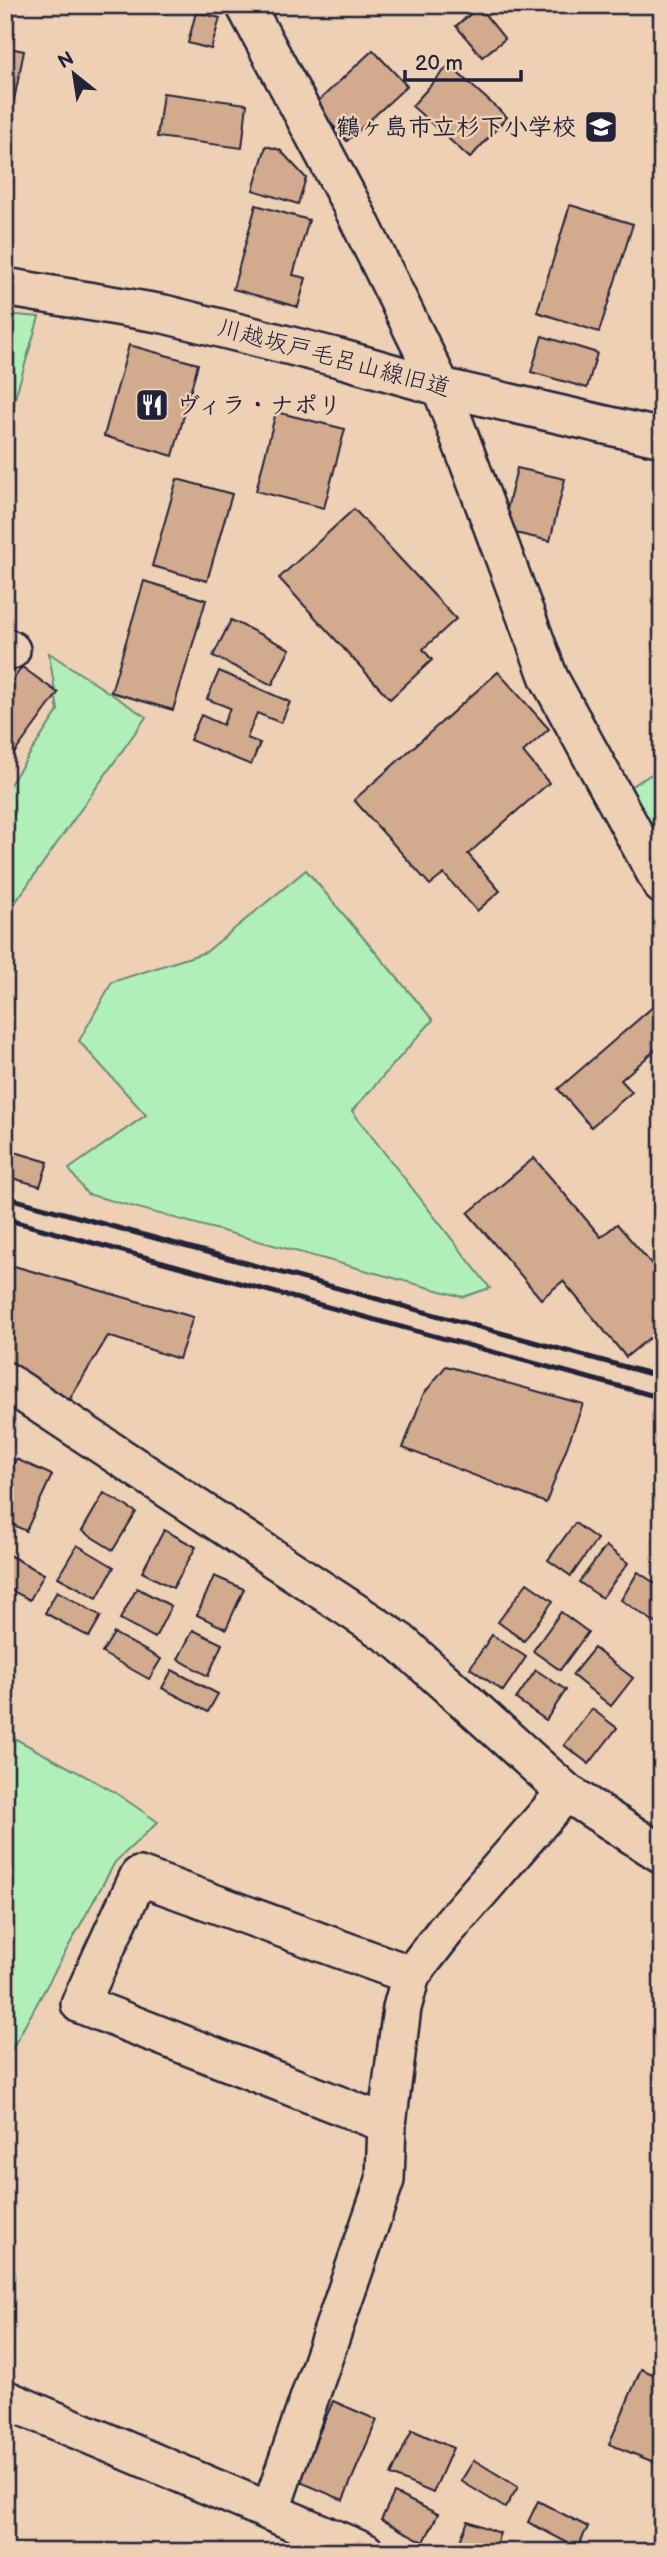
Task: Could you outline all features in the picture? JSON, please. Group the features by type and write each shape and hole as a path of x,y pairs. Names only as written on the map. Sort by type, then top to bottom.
{"street":[{"path":"245,5 351,202 441,387 550,678 662,885"},
{"name":"川越坂戸毛呂山線旧道","path":"5,287 164,314 441,387 662,438"},
{"path":"5,1381 400,1642 566,1792 662,1854"},
{"path":"270,2512 385,2180 387,2124 402,2008 411,1975 446,1930 566,1792"},
{"path":"387,2124 80,2004 139,1876 411,1975"},
{"path":"5,2399 365,2552"}],"green space":[{"path":"5,314 39,317 5,432"},
{"path":"49,653 146,717 5,917 5,792 58,711"},
{"path":"662,768 662,855 630,787"},
{"path":"306,870 433,1020 352,1111 490,1288 463,1297 87,1194 69,1169 146,1115 79,1041 112,982 206,952"},
{"path":"14,1738 113,1791 158,1822 115,1862 7,2058 5,2069 5,1755"}],"building":[{"path":"479,7 505,39 482,57 456,26"},
{"path":"196,12 220,18 211,49 188,43"},
{"path":"5,47 24,51 14,100 5,98"},
{"path":"373,50 407,86 347,141 314,105"},
{"path":"449,65 507,117 470,158 412,106"},
{"path":"163,93 247,104 242,148 157,137"},
{"path":"266,146 280,150 306,178 298,204 253,190"},
{"path":"256,205 309,220 293,275 306,278 298,307 233,289"},
{"path":"570,205 633,224 599,332 537,312"},
{"path":"542,336 597,353 587,388 531,372"},
{"path":"129,345 198,364 173,456 104,436"},
{"path":"276,412 345,429 324,508 256,491"},
{"path":"517,468 565,479 550,541 502,530"},
{"path":"177,479 232,494 207,581 152,566"},
{"path":"354,509 456,619 423,649 432,660 390,699 279,578"},
{"path":"144,581 206,600 173,710 111,692"},
{"path":"231,620 290,649 272,685 213,656"},
{"path":"22,667 58,693 5,766 5,691"},
{"path":"219,671 290,702 281,723 257,713 247,738 260,743 251,765 190,740 201,715 223,725 230,708 207,699"},
{"path":"498,672 549,729 523,752 549,783 468,854 500,891 477,911 444,874 430,885 354,800"},
{"path":"662,999 662,1044 621,1080 632,1092 591,1127 558,1089"},
{"path":"5,1149 48,1162 40,1186 5,1176"},
{"path":"534,1158 601,1237 617,1224 662,1276 662,1352 649,1338 626,1357 563,1281 541,1299 468,1213"},
{"path":"14,1266 193,1317 179,1359 108,1336 67,1404 5,1365 5,1283"},
{"path":"446,1366 583,1404 546,1503 403,1448 423,1395"},
{"path":"16,1459 52,1475 26,1531 5,1521 5,1482"},
{"path":"104,1493 136,1512 113,1550 82,1531"},
{"path":"575,1523 597,1539 571,1576 548,1560"},
{"path":"164,1530 196,1547 173,1588 142,1572"},
{"path":"77,1545 114,1567 97,1598 58,1577"},
{"path":"606,1546 628,1563 602,1598 579,1582"},
{"path":"5,1553 44,1574 30,1600 5,1587"},
{"path":"638,1572 662,1588 662,1627 621,1600"},
{"path":"214,1576 244,1589 226,1629 197,1615"},
{"path":"527,1583 553,1601 524,1641 498,1622"},
{"path":"137,1588 171,1606 155,1638 120,1619"},
{"path":"57,1591 101,1616 89,1637 45,1613"},
{"path":"561,1612 588,1632 560,1670 533,1651"},
{"path":"193,1630 222,1644 208,1676 178,1659"},
{"path":"114,1633 161,1659 149,1679 102,1653"},
{"path":"492,1635 526,1657 503,1691 470,1668"},
{"path":"594,1648 633,1678 611,1706 572,1675"},
{"path":"172,1670 218,1694 208,1712 162,1688"},
{"path":"536,1670 566,1690 546,1720 516,1699"},
{"path":"592,1709 617,1728 589,1764 564,1745"},
{"path":"641,2369 662,2378 661,2465 609,2444"},
{"path":"333,2401 377,2420 343,2500 298,2481"},
{"path":"412,2430 453,2448 433,2493 391,2475"},
{"path":"474,2460 518,2487 505,2508 461,2481"},
{"path":"394,2493 438,2514 424,2542 381,2520"},
{"path":"538,2501 588,2527 577,2548 528,2522"},
{"path":"468,2521 500,2533 493,2552 456,2551"},
{"path":"543,2546 556,2552 540,2552"}],"railway":[{"path":"5,1197 662,1377"},
{"path":"5,1219 662,1398"}],"place":[{"name":"鶴ヶ島市立杉下小学校","path":"601,127"},
{"name":"ヴィラ・ナポリ","path":"152,405"}]}
